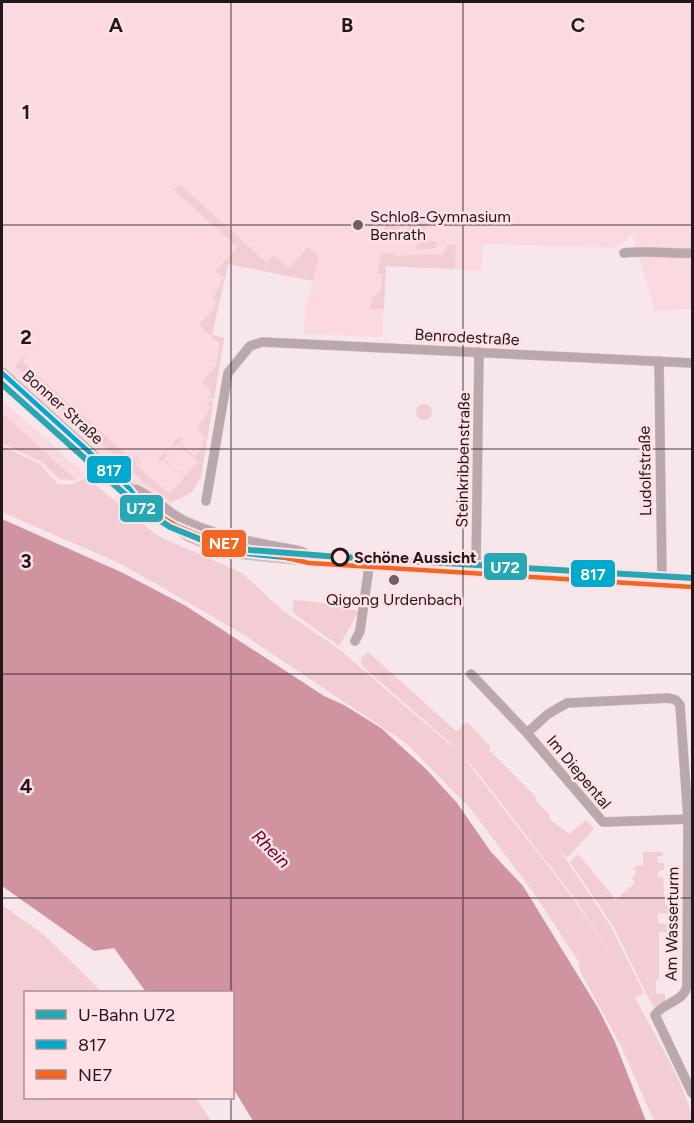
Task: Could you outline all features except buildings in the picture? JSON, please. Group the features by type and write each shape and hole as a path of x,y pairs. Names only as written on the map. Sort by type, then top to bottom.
{"main road":[{"name":"Bonner Straße","path":"2,373 130,489 134,496 153,513 201,543 241,554 297,559 309,556"},
{"name":"Bonner Straße","path":"130,489 139,491 173,515 206,531 237,541 301,552 309,556"},
{"path":"309,556 693,580"}],"street":[{"path":"624,252 651,249 665,254 693,253"},
{"name":"Benrodestraße","path":"206,501 228,374 243,352 250,346 262,342 693,363"},
{"name":"Steinkribbenstraße","path":"476,567 479,352"},
{"name":"Ludolfstraße","path":"659,361 662,579"},
{"path":"355,642 360,631 370,560"},
{"name":"Im Diepental","path":"471,674 527,733 603,822 690,819"},
{"path":"527,733 548,714 567,703 669,698 676,700 682,710 690,819"},
{"name":"Am Wasserturm","path":"690,819 686,991 656,1013 657,1022 693,1093"}],"shaded area":[{"path":"2,2 692,2 692,309 655,311 632,234 617,248 484,244 481,271 386,266 382,337 304,334 305,312 313,281 228,264 212,335 224,338 201,477 191,493 169,505 137,486 2,364"},
{"path":"179,184 267,263 274,255 289,268 308,247 319,255 313,281 228,264 212,335 224,338 214,399 208,397 212,392 202,382 216,365 220,344 199,325 214,309 216,301 213,298 224,277 216,271 237,247 174,190"},
{"path":"387,220 395,220 397,227 400,227 402,237 399,237 399,241 382,237"},
{"path":"409,222 427,222 426,229 414,234 411,230 407,230"},
{"path":"437,242 436,248 414,250 418,243"},
{"path":"447,245 456,245 455,269 386,266 384,309 370,309 372,297 380,293 382,275 377,273 381,254 443,255"},
{"path":"24,356 26,358 23,362 132,460 136,456 139,459 135,464 169,494 184,478 163,460 159,464 158,461 164,453 168,454 164,459 184,477 198,462 178,444 173,448 173,444 178,437 183,438 179,443 195,457 204,447 201,444 205,439 197,428 211,408 206,404 209,401 213,402 201,477 191,493 171,502 146,484 15,366"},
{"path":"2,400 85,474 76,481 59,480 41,463 2,444"},
{"path":"421,404 427,404 432,412 430,418 421,420 416,415 416,409"},
{"path":"2,413 76,480 59,479 42,462 2,443"},
{"path":"2,446 40,464 58,484 74,484 86,477 158,536 242,573 282,610 340,650 458,752 362,666 361,659 368,652 456,731 467,722 490,746 490,751 535,796 536,801 551,816 549,819 569,834 586,820 594,829 567,858 559,849 611,927 644,993 635,998 678,1079 692,1121 654,1121 621,1046 580,971 579,962 533,892 470,808 406,743 244,635 160,586 119,563 2,512","holes":["463,757 474,768 576,900 621,970 575,901"]},
{"path":"294,600 359,611 339,646 292,612"},
{"path":"643,852 662,852 663,856 658,856 658,863 664,863 664,870 658,871 658,877 663,877 665,905 671,905 671,914 658,913 658,923 667,924 666,932 659,932 659,980 656,980 656,993 665,994 665,1002 653,1007 613,926 570,862 578,854 616,900 635,883 632,879 636,873 634,867 643,865"},
{"path":"2,905 43,934 101,991 24,991 24,1099 197,1099 211,1121 2,1121"}],"water":[{"name":"Rhein","path":"2,519 123,573 186,606 324,696 344,705 381,728 426,769 457,803 491,852 523,886 598,1008 615,1042 646,1121 253,1121 234,1090 234,991 145,991 114,948 94,951 2,886"}],"metro line":[{"name":"U72","path":"2,384 139,507 170,527 207,542 250,550 326,556 692,578"}],"transit line":[{"name":"817","path":"2,373 130,489 139,501 189,536 228,552 297,559 309,556 692,580"},
{"name":"NE7","path":"2,383 126,495 175,525 213,541 309,563 692,587"}],"place":[{"name":"Schloß-Gymnasium Benrath","path":"358,225"},
{"name":"Schöne Aussicht","path":"340,557"},
{"name":"Qigong Urdenbach","path":"394,580"}]}
